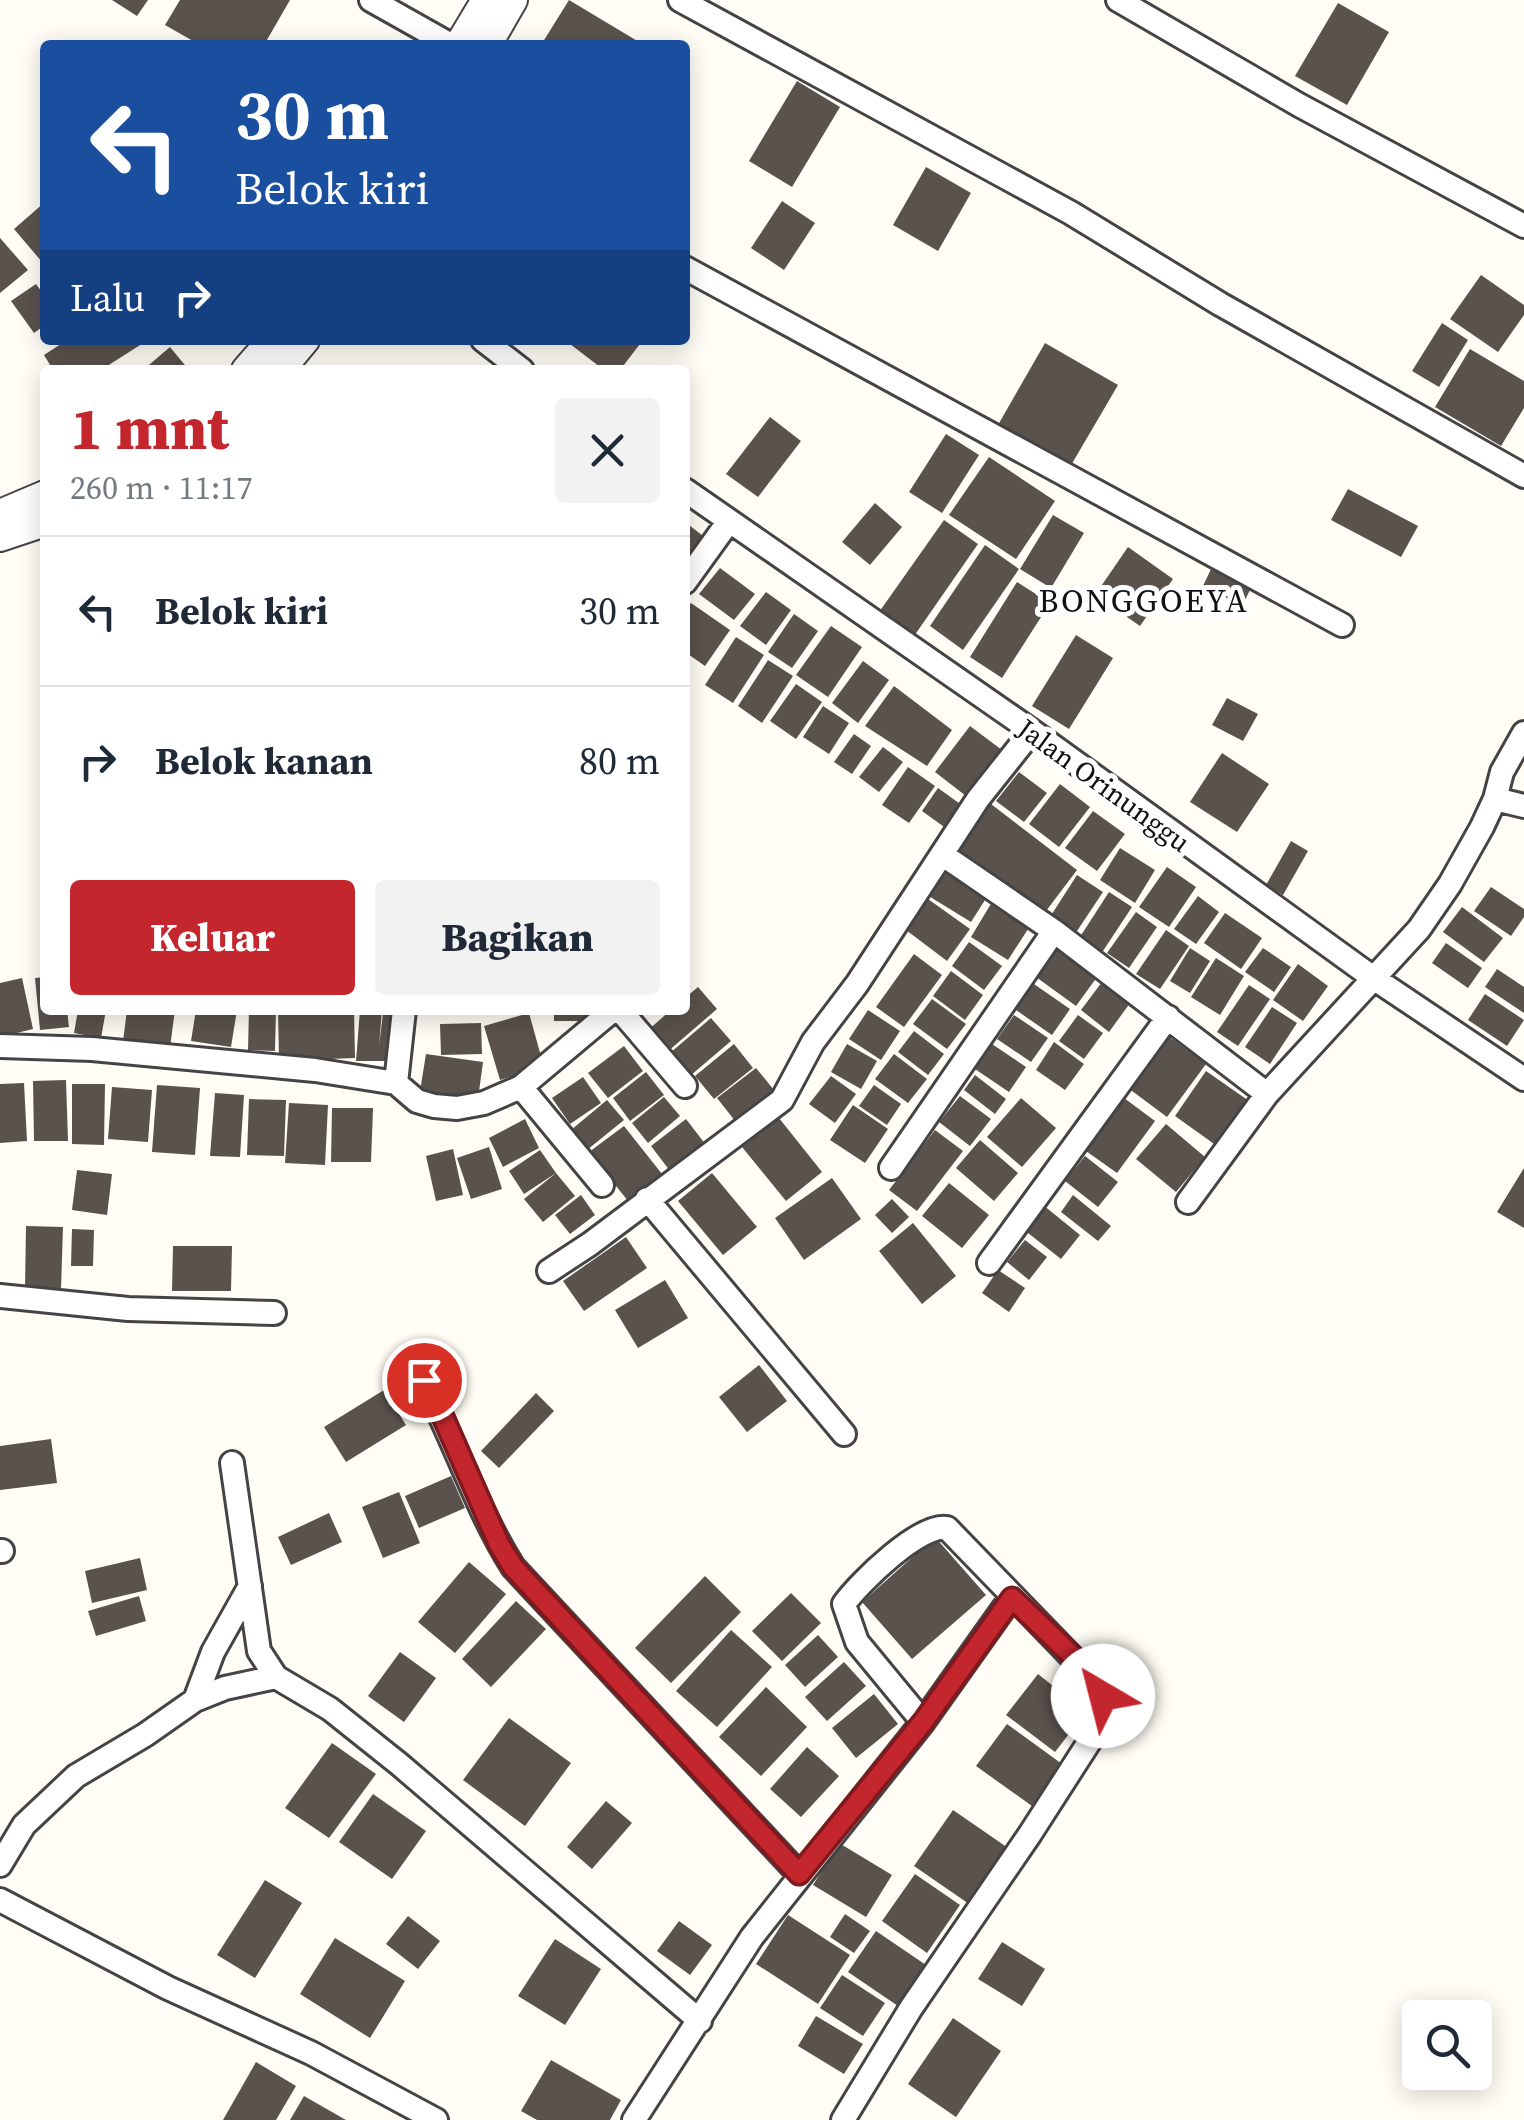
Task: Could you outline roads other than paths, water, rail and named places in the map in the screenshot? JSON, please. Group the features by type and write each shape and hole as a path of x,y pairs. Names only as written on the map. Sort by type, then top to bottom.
{"street":[{"path":"371,0 442,40"},
{"path":"462,40 486,0"},
{"path":"490,40 513,0"},
{"path":"680,0 1071,213 1220,304 1524,476"},
{"path":"1118,0 1299,105 1524,226"},
{"path":"690,271 1342,625"},
{"path":"250,365 268,345"},
{"path":"284,365 301,345"},
{"path":"490,345 516,365"},
{"name":"Jalan Orinunggu","path":"690,494 1032,730 1372,977 1521,1070"},
{"path":"0,514 40,497"},
{"path":"690,575 729,521"},
{"path":"0,537 40,524"},
{"path":"549,1271 782,1100 813,1042 857,984 978,799 1032,730"},
{"path":"1188,1202 1267,1094 1419,929 1450,884 1495,800 1502,772 1524,733"},
{"path":"1495,800 1524,806"},
{"path":"943,855 1054,931 1267,1094"},
{"path":"891,1168 1054,931"},
{"path":"396,1083 403,1015"},
{"path":"0,1046 196,1058 396,1083 417,1101 457,1108 484,1103 521,1087 610,1015"},
{"path":"620,1015 684,1086"},
{"path":"990,1263 1168,1017"},
{"path":"521,1087 602,1185"},
{"path":"647,1199 844,1434"},
{"path":"0,1296 128,1309 274,1312"},
{"path":"411,1360 436,1401 499,1544 513,1567 799,1874"},
{"path":"232,1464 259,1650 276,1677 330,1709 386,1753 700,2021"},
{"path":"843,2120 911,2008 1102,1722 1103,1696 1096,1680 946,1528 939,1526 927,1529 844,1604 857,1642 923,1722"},
{"path":"195,1700 213,1652 250,1586"},
{"path":"634,2120 752,1936 923,1722 1012,1598"},
{"path":"0,1866 24,1825 76,1776 195,1700 225,1688 276,1677"},
{"path":"0,1900 168,1988 310,2053 436,2120"}],"district":[{"name":"BONGGOEYA","path":"1144,601"}]}
